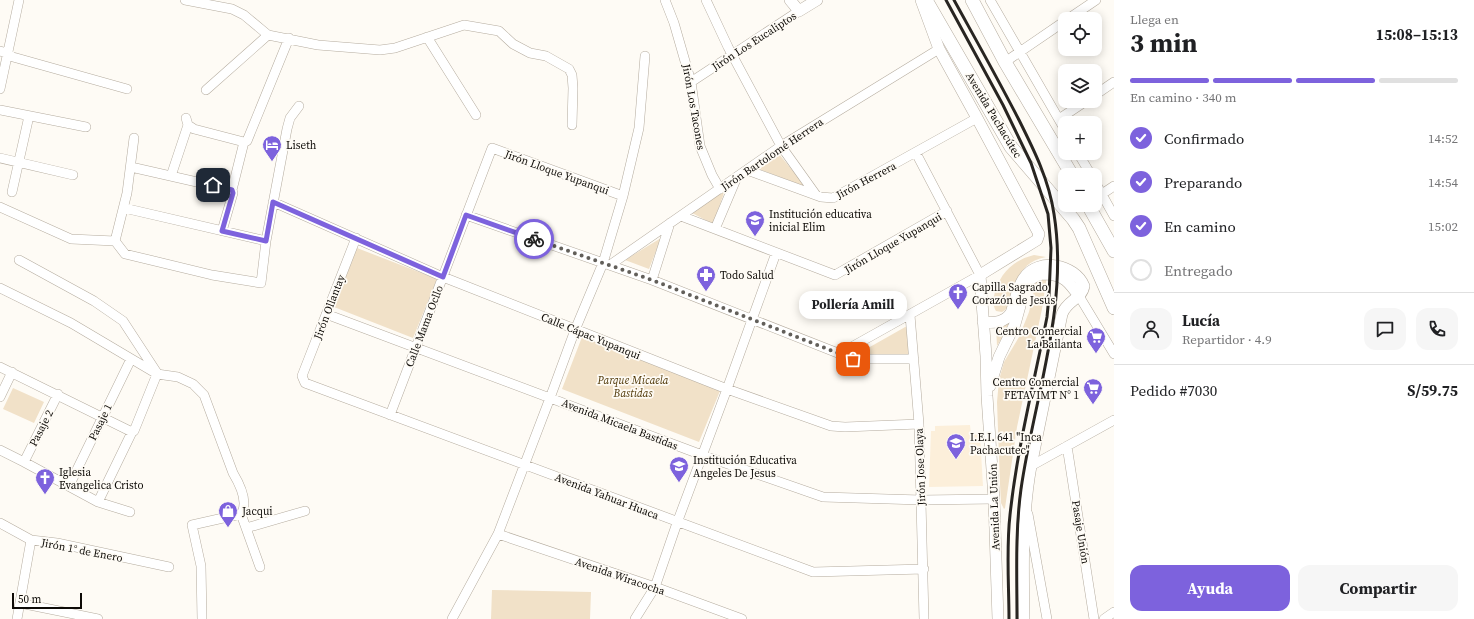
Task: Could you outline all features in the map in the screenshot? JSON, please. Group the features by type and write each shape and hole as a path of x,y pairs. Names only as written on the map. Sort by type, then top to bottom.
{"main road":[{"name":"Avenida Pachacútec","path":"926,0 1011,147 1079,228 1114,308"},
{"path":"972,0 1006,62 1068,168"},
{"path":"1092,212 1114,251"}],"street":[{"path":"0,89 4,52 19,0"},
{"path":"184,0 232,9 244,15 268,35 318,45 380,50 395,48 464,25 499,31 513,44 530,53 546,56 569,69 572,75 573,88 572,125"},
{"name":"Jirón Los Tacones","path":"665,0 674,23 692,82 700,146 712,175 720,188"},
{"path":"706,0 781,146 816,195"},
{"path":"790,0 799,11"},
{"name":"Jirón Los Eucaliptos","path":"692,82 816,0"},
{"name":"Avenida Pachacútec","path":"922,0 938,49 1039,234 1037,240 980,275"},
{"path":"990,0 1058,117"},
{"path":"1078,12 1096,0"},
{"path":"1006,62 1058,26"},
{"path":"206,90 268,35"},
{"path":"427,37 476,115"},
{"path":"222,231 233,193 232,190 244,142 247,140 289,38"},
{"name":"Jirón Bartolomé Herrera","path":"606,264 681,216 781,146 938,49"},
{"path":"4,52 13,57 127,88"},
{"path":"452,619 498,534 575,330 606,264 639,128 645,56"},
{"path":"1102,90 1114,82"},
{"path":"115,240 125,254 212,275 261,283 266,241 290,118 299,106"},
{"path":"1064,116 1076,108"},
{"path":"0,110 86,127"},
{"path":"12,192 29,116"},
{"name":"Jirón Herrera","path":"747,170 816,195 833,198 977,118"},
{"path":"171,176 187,121 194,129 244,142"},
{"path":"115,240 124,208 134,138"},
{"name":"Jirón Lloque Yupanqui","path":"492,148 623,196"},
{"name":"Calle Mama Ocllo","path":"390,415 492,148"},
{"path":"839,354 980,275 916,153"},
{"path":"0,158 73,175"},
{"path":"130,167 232,190"},
{"path":"714,229 737,177"},
{"path":"1114,186 1102,194 1114,216"},
{"name":"Calle Cápac Yupanqui","path":"273,202 443,277 575,330 727,389 831,426 845,427 919,424"},
{"path":"0,207 71,239 115,240"},
{"path":"124,208 266,241"},
{"name":"Jirón Lloque Yupanqui","path":"681,216 835,275 947,212"},
{"path":"466,215 652,280 853,359 914,359"},
{"path":"652,280 670,223"},
{"name":"Jirón Ollantay","path":"302,376 356,238"},
{"path":"635,619 655,587 677,522 753,320 776,253"},
{"path":"19,260 94,300 123,321 157,374"},
{"path":"983,322 999,322 1009,316 1024,278 1030,271 1039,267 1061,267 1074,272 1084,286 1082,294 1067,304 1062,314 1031,466 1027,491 1023,554 1024,619"},
{"path":"987,396 999,357 1015,324 1026,286 1033,277 1043,274 1060,276 1066,280 1079,296 1114,354"},
{"name":"Avenida La Unión","path":"980,275 994,499 998,619"},
{"path":"0,288 71,323 157,374 178,377 193,384 204,395 244,499 245,509 241,514 192,525 201,566 202,619"},
{"name":"Avenida Micaela Bastidas","path":"326,314 702,455 823,497 921,500 994,499"},
{"name":"Jirón Jose Olaya","path":"910,315 919,424 924,569 924,619"},
{"path":"119,352 128,350 131,347 133,336"},
{"path":"986,356 993,359 999,357"},
{"name":"Pasaje 1","path":"69,486 131,359"},
{"path":"0,367 103,416 132,432"},
{"path":"0,397 12,372"},
{"path":"98,502 132,432 134,431 157,374"},
{"name":"Avenida Yahuar Huaca","path":"302,376 305,383 813,572 924,569"},
{"name":"Pasaje 2","path":"24,462 58,394"},
{"path":"1031,466 1114,420"},
{"name":"Pasaje Unión","path":"1067,446 1094,619"},
{"path":"0,450 98,502 130,512"},
{"path":"1026,505 1035,546 1047,619"},
{"path":"246,528 305,511"},
{"path":"241,514 260,567"},
{"name":"Jirón 1° de Enero","path":"0,523 31,540 57,543 169,567"},
{"name":"Avenida Wiracocha","path":"498,534 655,587 742,619"},
{"path":"17,619 31,540"},
{"path":"20,603 98,619"},
{"path":"1104,619 1114,612"}],"shaded area":[{"name":"I.E.I. 641 \"Inca Pachacutec\"","path":"970,425 971,434 980,435 983,486 929,487 931,431 935,431 935,426"}],"green space":[{"path":"779,154 806,187 759,169"},
{"path":"725,190 713,224 692,213"},
{"path":"661,238 649,269 625,260"},
{"path":"357,248 437,279 413,338 334,307"},
{"path":"1034,255 1046,257 1038,259 1026,267 1018,277 1007,308 1002,312 996,311 994,307 994,296 999,281 1003,275 1013,264 1026,257"},
{"path":"1047,275 1042,309 1017,427 1004,509 1001,503 1000,484 997,402 999,380 1004,362 1019,337 1029,312 1036,282"},
{"path":"1011,323 997,346 996,326"},
{"path":"907,326 912,355 862,355 861,352"},
{"name":"Parque Micaela Bastidas","path":"582,337 720,391 699,442 562,389"},
{"path":"13,388 44,402 34,423 3,409"},
{"path":"492,590 591,592 590,619 491,619"}],"railway":[{"path":"946,0 1003,105 1031,163 1048,214 1051,248 1047,317 1021,441 1010,515 1008,554 1009,619"},
{"path":"954,0 1030,143 1045,177 1054,214 1057,249 1057,283 1054,318 1027,455 1019,505 1017,538 1017,619"}],"way so far":[{"path":"534,239 652,280 853,359"}],"place":[{"name":"Liseth","path":"272,162"},
{"name":"Institución educativa inicial Elim","path":"755,237"},
{"name":"Todo Salud","path":"706,292"},
{"name":"Capilla Sagrado Corazón de Jesús","path":"958,310"},
{"name":"Centro Comercial La Bailanta","path":"1096,354"},
{"name":"Pollería Amill","path":"853,359"},
{"name":"Centro Comercial FETAVIMT N° 1","path":"1093,405"},
{"name":"I.E.I. 641 \"Inca Pachacutec\"","path":"956,460"},
{"name":"Institución Educativa Angeles De Jesus","path":"679,483"},
{"name":"Iglesia Evangelica Cristo","path":"45,495"},
{"name":"Jacqui","path":"228,528"}],"route":[{"path":"213,185 232,190 233,193 222,231 266,241 273,202 443,277 466,215 534,239"}]}
